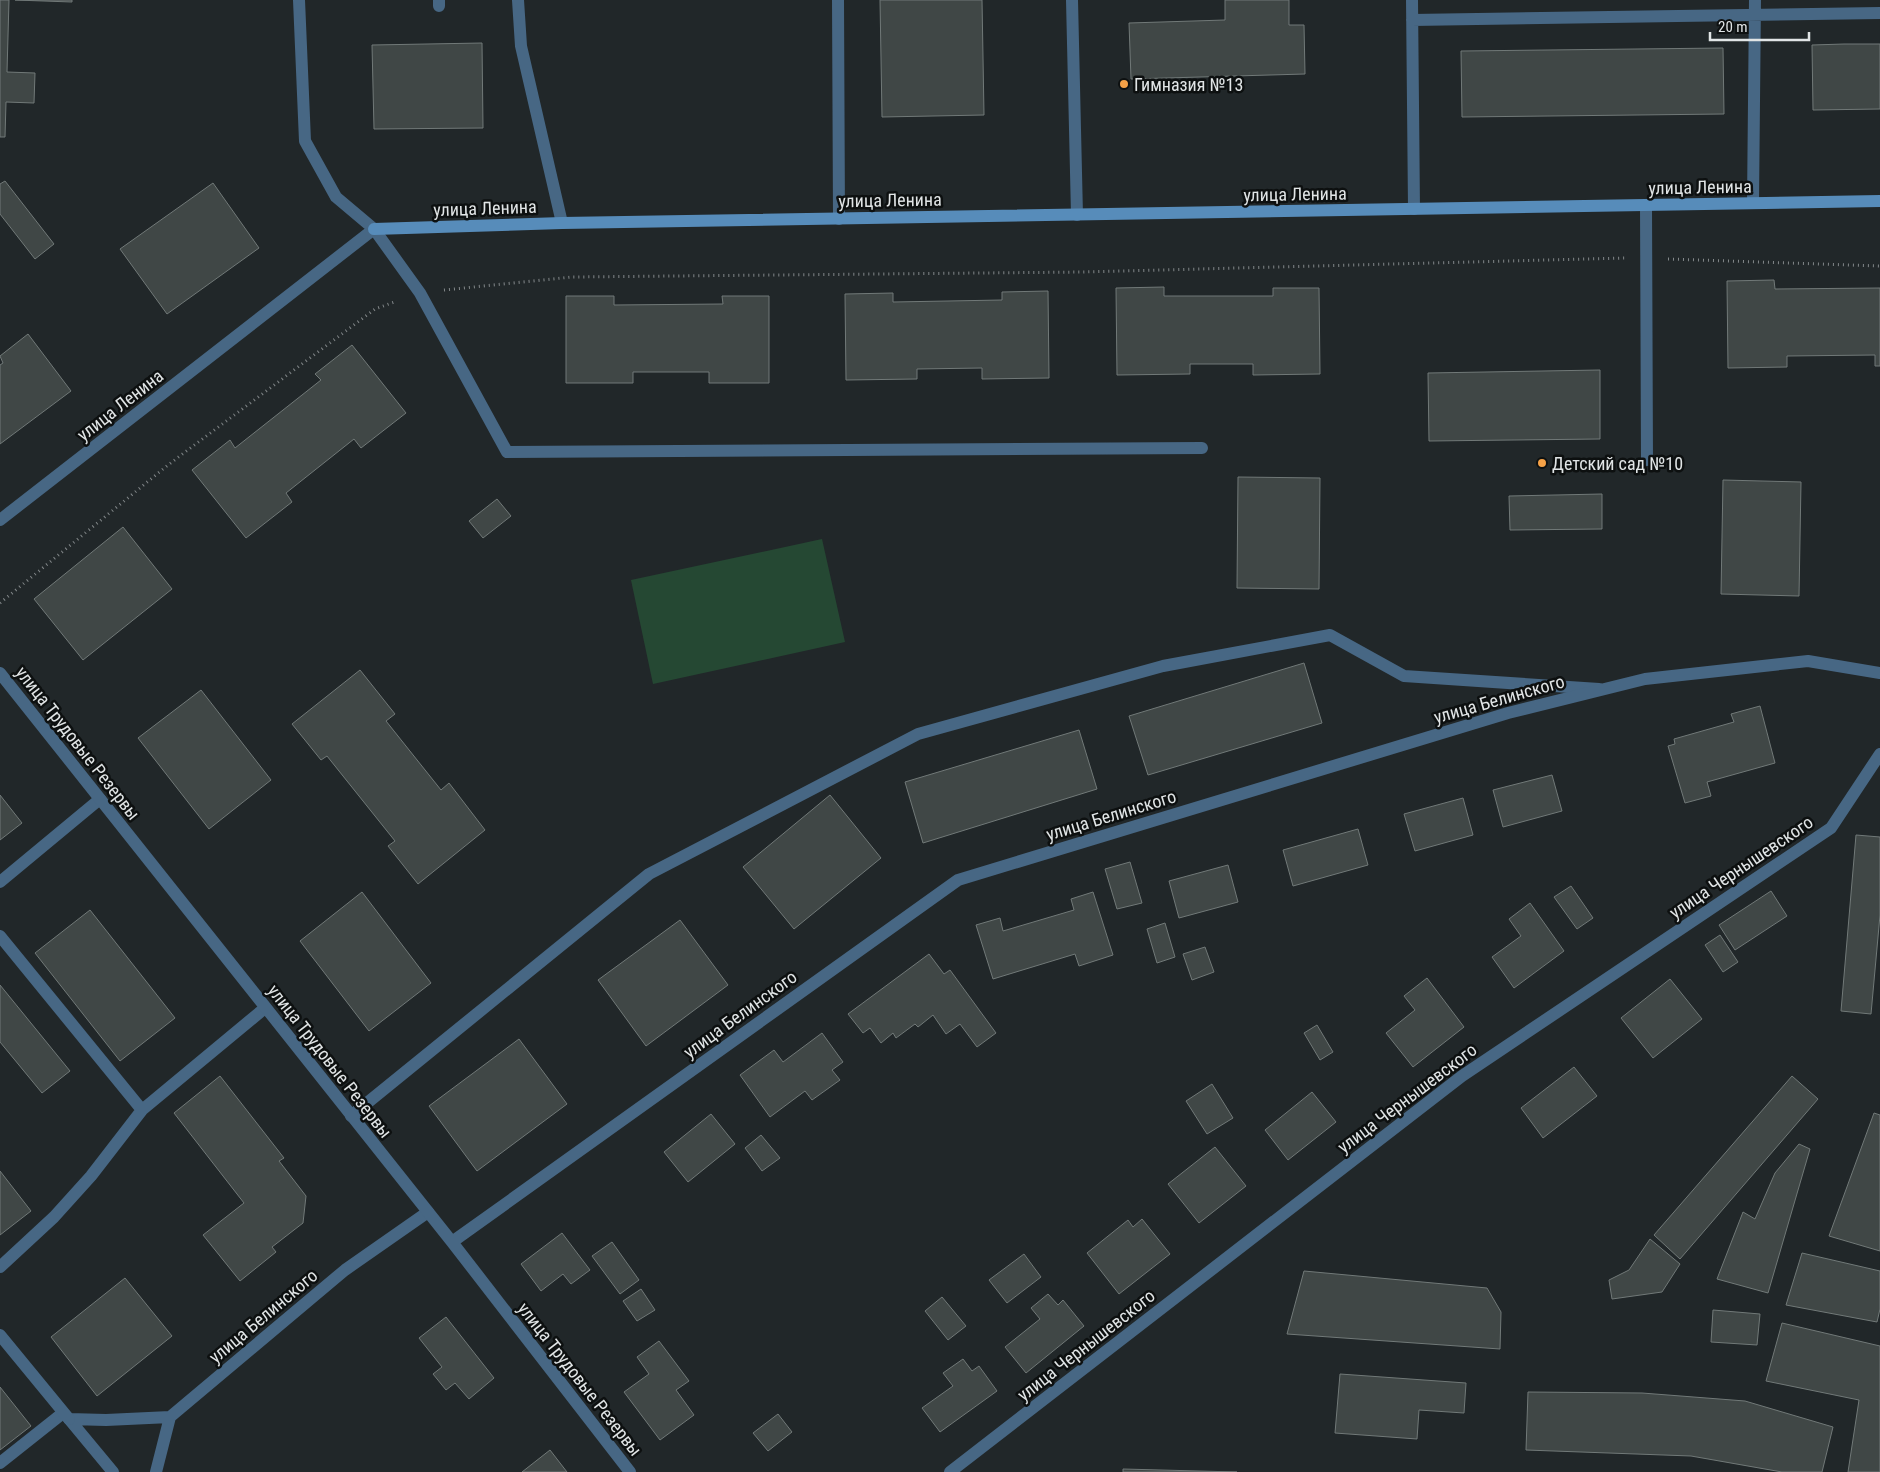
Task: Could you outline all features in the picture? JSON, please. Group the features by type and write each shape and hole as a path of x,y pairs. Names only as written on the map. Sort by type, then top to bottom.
{"street":[{"path":"299,0 305,142 336,197 374,230 420,293 508,452 1202,448"},
{"path":"518,0 520,46 562,223"},
{"path":"838,0 839,219"},
{"path":"1072,0 1078,215"},
{"path":"1412,0 1414,209"},
{"path":"1753,203 1755,0"},
{"path":"1412,20 1754,13 1880,13"},
{"name":"улица Ленина","path":"0,520 374,230 562,223 1880,201"},
{"path":"1646,205 1647,460"},
{"path":"351,1116 650,874 918,734 1163,666 1330,635 1404,676 1602,689"},
{"name":"улица Белинского","path":"452,1242 958,880 1508,713 1645,679 1808,661 1880,673"},
{"name":"улица Трудовые Резервы","path":"0,673 452,1242 630,1472"},
{"name":"улица Чернышевского","path":"950,1472 1462,1076 1830,828 1880,754"},
{"path":"0,882 100,799"},
{"path":"0,936 142,1110"},
{"path":"0,1267 54,1216 91,1176 142,1110 266,1008"},
{"name":"улица Белинского","path":"170,1417 345,1270 428,1212"},
{"path":"0,1335 113,1472"},
{"path":"0,1463 66,1416 106,1420 170,1417 156,1472"}],"path":[{"path":"0,603 168,465 375,309 420,293 572,277 1083,272 1646,258 1880,266"}],"green space":[{"path":"822,539 845,642 653,684 631,580"}],"building":[{"path":"0,0 9,0 7,72 35,73 34,103 6,102 5,137 0,137"},
{"path":"15,0 72,0 72,2"},
{"path":"880,0 982,0 984,115 882,117"},
{"path":"1225,0 1289,0 1289,25 1304,25 1305,74 1131,79 1129,23 1225,20"},
{"path":"482,43 483,128 374,129 372,45"},
{"path":"1880,44 1880,109 1813,110 1812,45"},
{"path":"1723,48 1724,114 1462,117 1461,51"},
{"path":"5,181 54,244 35,259 0,214 0,184"},
{"path":"213,183 259,248 167,314 120,249"},
{"path":"1774,280 1775,289 1880,288 1880,366 1875,366 1875,355 1787,356 1787,367 1728,368 1727,281"},
{"path":"1164,287 1164,296 1273,296 1273,288 1319,288 1320,374 1253,375 1253,364 1190,364 1190,374 1117,375 1116,288"},
{"path":"1048,291 1049,378 982,379 982,368 917,369 917,379 846,380 845,294 893,293 893,302 1002,300 1002,292"},
{"path":"566,296 614,296 614,305 723,304 722,296 769,296 769,383 709,383 709,372 633,372 633,383 566,383"},
{"path":"28,334 71,391 0,444 0,365 3,363 0,356"},
{"path":"352,345 406,413 361,448 354,439 286,493 292,502 246,538 192,470 230,440 235,448 321,380 315,374"},
{"path":"1600,370 1600,439 1429,441 1428,373"},
{"path":"1238,477 1320,478 1319,589 1237,588"},
{"path":"1723,480 1801,482 1799,596 1721,594"},
{"path":"1602,494 1602,529 1510,530 1509,496"},
{"path":"497,499 511,516 483,538 469,521"},
{"path":"123,527 172,589 83,660 34,599"},
{"path":"1304,663 1322,723 1148,775 1129,716"},
{"path":"360,670 395,714 386,721 441,790 449,783 485,830 418,884 388,846 395,841 327,756 321,760 292,724"},
{"path":"201,690 271,780 209,829 138,738"},
{"path":"1760,706 1775,763 1707,782 1711,796 1685,803 1668,746 1675,744 1674,739 1734,722 1731,714"},
{"path":"1079,730 1097,789 923,843 905,782"},
{"path":"1552,775 1562,811 1503,827 1493,790"},
{"path":"0,795 22,823 0,840"},
{"path":"830,795 881,858 794,929 743,867"},
{"path":"1463,798 1473,835 1415,851 1404,814"},
{"path":"1358,829 1368,865 1293,886 1283,850"},
{"path":"1856,835 1880,837 1880,915 1871,1014 1841,1011"},
{"path":"1130,862 1142,903 1117,909 1105,869"},
{"path":"1228,865 1238,902 1179,918 1169,881"},
{"path":"1571,886 1593,918 1577,929 1554,897"},
{"path":"1771,891 1787,916 1735,950 1719,925"},
{"path":"362,892 431,983 369,1031 300,941"},
{"path":"1093,892 1113,955 1079,966 1075,954 993,979 976,925 1000,918 1003,931 1074,910 1071,899"},
{"path":"1530,903 1564,951 1514,988 1492,957 1521,936 1509,919"},
{"path":"90,910 175,1018 120,1061 35,953"},
{"path":"680,920 728,985 646,1046 598,980"},
{"path":"1165,923 1175,957 1157,963 1147,929"},
{"path":"1720,935 1738,962 1723,972 1705,945"},
{"path":"1205,947 1214,972 1192,980 1183,954"},
{"path":"929,954 944,974 950,970 996,1033 977,1047 960,1024 946,1034 933,1015 918,1027 915,1024 896,1038 893,1033 881,1043 870,1028 863,1033 848,1014"},
{"path":"1427,978 1464,1027 1413,1067 1386,1033 1415,1010 1404,996"},
{"path":"1670,979 1702,1019 1653,1058 1621,1018"},
{"path":"0,985 70,1071 42,1093 0,1042"},
{"path":"1317,1025 1333,1052 1320,1060 1304,1033"},
{"path":"822,1033 843,1062 832,1070 840,1080 812,1100 805,1091 770,1117 740,1075 774,1050 783,1062"},
{"path":"519,1039 567,1104 477,1171 429,1106"},
{"path":"1574,1067 1597,1096 1543,1138 1521,1108"},
{"path":"220,1076 284,1158 279,1161 306,1196 303,1223 272,1247 276,1252 240,1281 203,1235 244,1203 174,1113"},
{"path":"1792,1076 1818,1099 1680,1259 1654,1235"},
{"path":"1212,1084 1233,1118 1207,1134 1186,1101"},
{"path":"1312,1092 1336,1122 1288,1160 1265,1130"},
{"path":"1874,1113 1880,1115 1880,1251 1829,1236"},
{"path":"711,1114 735,1144 688,1182 664,1152"},
{"path":"761,1135 780,1158 762,1171 745,1148"},
{"path":"1799,1144 1810,1149 1768,1293 1717,1279 1743,1212 1755,1219 1775,1173"},
{"path":"1215,1147 1246,1186 1199,1223 1168,1184"},
{"path":"0,1171 31,1211 0,1235"},
{"path":"1142,1219 1170,1254 1119,1294 1087,1253 1128,1220 1133,1227"},
{"path":"562,1233 590,1270 571,1284 563,1274 541,1291 521,1264"},
{"path":"1650,1239 1680,1264 1662,1292 1612,1299 1609,1280 1629,1270"},
{"path":"612,1242 639,1280 620,1294 592,1256"},
{"path":"1802,1253 1880,1271 1880,1309 1877,1322 1786,1305"},
{"path":"1024,1254 1041,1277 1007,1303 989,1280"},
{"path":"1304,1271 1487,1288 1501,1312 1500,1349 1287,1334"},
{"path":"125,1278 172,1336 97,1396 51,1337"},
{"path":"641,1289 655,1310 637,1321 623,1301"},
{"path":"1048,1294 1058,1305 1063,1300 1084,1326 1026,1373 1005,1347 1040,1319 1031,1308"},
{"path":"942,1297 966,1326 948,1340 925,1311"},
{"path":"1713,1310 1760,1314 1757,1345 1711,1342"},
{"path":"446,1317 494,1378 469,1399 455,1383 446,1390 433,1374 442,1367 419,1338"},
{"path":"1782,1323 1880,1346 1880,1472 1848,1472 1859,1400 1766,1381"},
{"path":"659,1341 689,1381 676,1390 694,1415 660,1440 624,1392 649,1374 637,1357"},
{"path":"963,1359 972,1371 979,1366 997,1391 940,1432 922,1408 953,1386 943,1373"},
{"path":"1340,1374 1466,1383 1464,1413 1419,1410 1417,1439 1335,1433"},
{"path":"0,1387 31,1426 0,1450"},
{"path":"1528,1392 1642,1393 1745,1401 1833,1427 1822,1472 1782,1472 1691,1456 1526,1450"},
{"path":"778,1414 792,1432 768,1451 753,1433"},
{"path":"550,1450 567,1472 522,1472"},
{"path":"1123,1469 1237,1472 1123,1472"}],"place":[{"name":"Гимназия №13","path":"1124,84"},
{"name":"Детский сад №10","path":"1542,463"}]}
